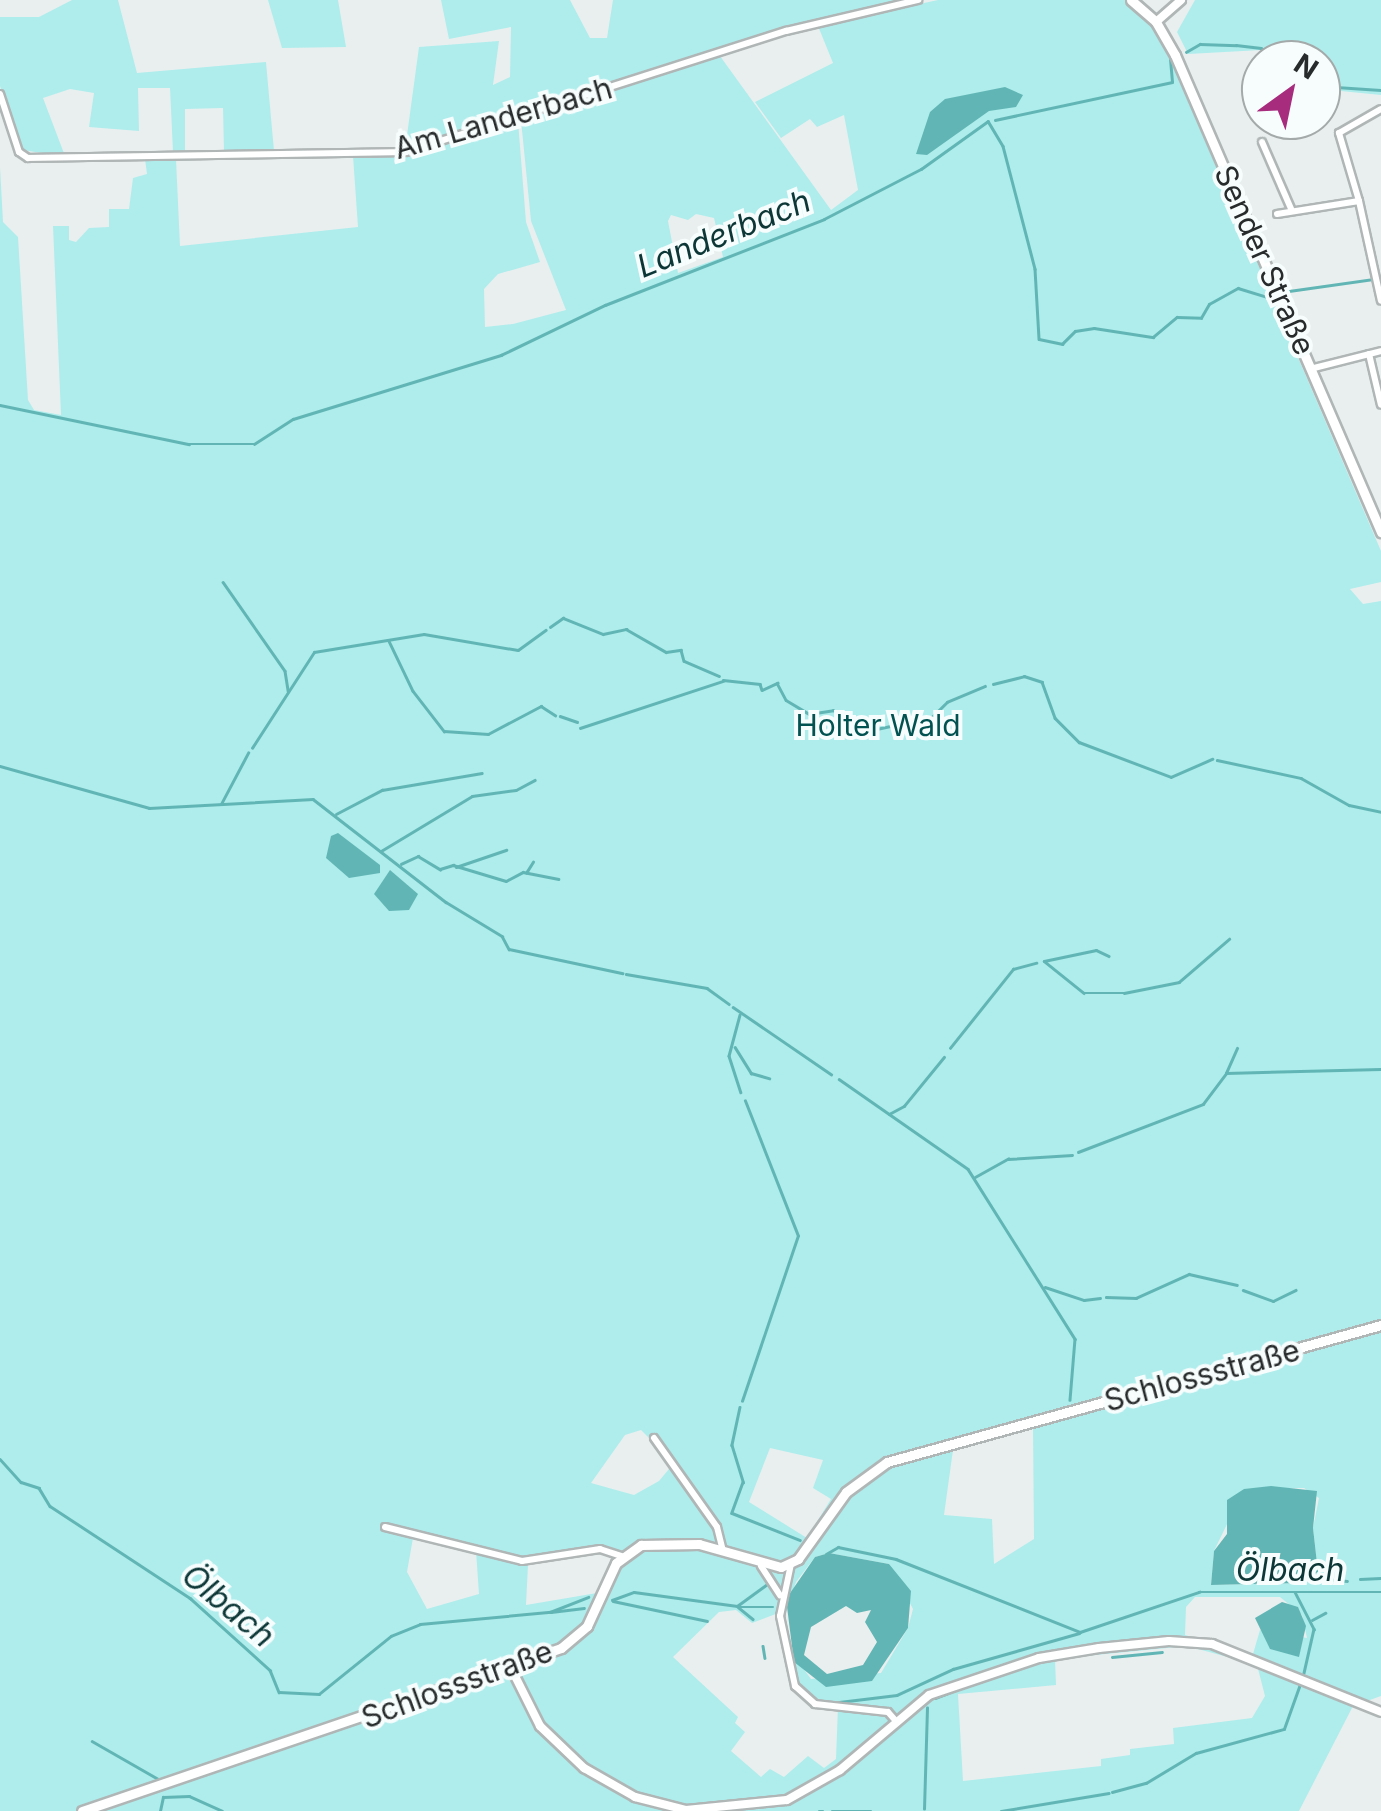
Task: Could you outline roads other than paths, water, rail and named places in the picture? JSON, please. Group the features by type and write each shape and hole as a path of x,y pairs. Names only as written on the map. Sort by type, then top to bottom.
{"main road":[{"name":"Sender Straße","path":"1131,0 1156,22 1274,288 1314,368 1381,532"},
{"name":"Schlossstraße","path":"791,1564 846,1492 887,1462 1381,1325"},
{"path":"622,1556 660,1541 723,1551 761,1566 791,1564"},
{"name":"Schlossstraße","path":"82,1811 510,1668 576,1638 622,1556"}],"street":[{"name":"Am Landerbach","path":"0,94 20,152 28,158 406,152 786,31 918,0"},
{"path":"1156,22 1181,0"},
{"path":"1381,110 1339,133 1381,301"},
{"path":"1262,142 1292,211"},
{"path":"1276,214 1358,201"},
{"path":"1314,368 1381,351"},
{"path":"1369,354 1381,405"},
{"path":"654,1438 718,1527 723,1551"},
{"path":"385,1527 522,1561 600,1549 622,1556"},
{"path":"780,1596 791,1564"},
{"path":"761,1566 780,1596 794,1686 815,1704 888,1712 894,1719"},
{"path":"510,1668 540,1726 584,1768 634,1798 686,1810 787,1800 840,1770 894,1719 929,1695 1039,1658 1168,1641 1212,1644 1381,1712"}],"water":[{"path":"1005,87 1023,95 1016,107 989,111 927,155 916,154 930,112 945,99"},
{"path":"338,833 380,865 380,873 349,878 326,858 331,836"},
{"path":"390,870 418,894 409,910 389,911 374,894"},
{"path":"1271,1486 1317,1491 1313,1528 1318,1572 1298,1583 1211,1585 1214,1551 1227,1534 1227,1500 1244,1489"},
{"path":"829,1553 889,1564 911,1591 908,1628 872,1681 826,1687 794,1662 786,1599 815,1557","holes":["846,1606 857,1613 871,1610 865,1622 877,1642 863,1665 827,1674 804,1655 811,1627"]},
{"path":"1282,1602 1298,1607 1306,1626 1299,1657 1270,1649 1255,1618"}],"waterway":[{"path":"1186,52 1200,44 1241,46"},
{"path":"995,120 1172,82 1170,60"},
{"path":"1341,87 1381,90"},
{"name":"Landerbach","path":"0,405 189,444 254,444 293,419 501,355 605,305 824,219 921,169 988,121 1003,146 1035,269 1039,339 1062,344 1075,331 1094,328 1153,337 1177,317 1201,318 1209,304 1238,288 1270,298"},
{"name":"Landerbach","path":"1289,291 1381,278"},
{"path":"223,582 285,671 288,691"},
{"path":"550,627 563,618 603,634 626,629 666,652 681,650 684,661 719,676"},
{"path":"252,748 314,652 424,634 518,650 546,630"},
{"path":"389,641 413,691 444,731 488,734 541,706 555,715"},
{"path":"993,684 1024,676 1042,682 1055,718 1079,742 1171,777 1212,759"},
{"path":"723,680 760,684 762,690 777,683 786,700 809,714 833,710 872,730 932,717 947,702 985,686"},
{"path":"580,728 723,681"},
{"path":"560,716 577,722"},
{"path":"221,804 248,753"},
{"path":"1217,760 1301,778 1349,805 1381,812"},
{"path":"0,766 149,808 313,799 446,902 502,936 509,949 622,973"},
{"path":"336,814 382,790 482,773"},
{"path":"381,851 472,796 516,790 535,780"},
{"path":"456,867 506,850"},
{"path":"401,864 418,856 440,869 453,865 506,881 523,872 558,879"},
{"path":"526,873 533,862"},
{"path":"1044,961 1084,993 1124,993 1179,982 1229,939"},
{"path":"1044,961 1096,950 1109,956"},
{"path":"950,1048 1013,969 1036,963"},
{"path":"626,974 707,988 729,1004"},
{"path":"733,1007 831,1074"},
{"path":"740,1015 729,1056 741,1092"},
{"path":"735,1047 751,1073 769,1078"},
{"path":"1226,1073 1237,1048"},
{"path":"889,1114 904,1106 944,1057"},
{"path":"1078,1152 1203,1104 1226,1073 1381,1069"},
{"path":"839,1079 968,1169 1075,1339 1070,1400"},
{"path":"742,1401 798,1236 745,1101"},
{"path":"975,1177 1008,1159 1072,1155"},
{"path":"1106,1297 1136,1298 1189,1274 1237,1285"},
{"path":"1045,1287 1084,1300 1100,1298"},
{"path":"1243,1290 1273,1301 1296,1290"},
{"path":"740,1407 732,1445 743,1482 732,1513 800,1540"},
{"name":"Ölbach","path":"0,1459 21,1482 39,1488 50,1506 190,1598 270,1670 279,1692 319,1694 391,1636 420,1624 550,1612 588,1597"},
{"name":"Ölbach","path":"826,1554 838,1547 896,1559 1080,1632 1199,1592 1381,1592"},
{"name":"Ölbach","path":"1314,1578 1347,1581"},
{"name":"Ölbach","path":"1360,1579 1381,1578"},
{"name":"Ölbach","path":"612,1600 634,1592 737,1606 766,1585"},
{"path":"1295,1592 1314,1629 1304,1673"},
{"name":"Ölbach","path":"613,1601 707,1621"},
{"name":"Ölbach","path":"738,1607 753,1619"},
{"name":"Ölbach","path":"740,1607 773,1607"},
{"name":"Ölbach","path":"551,1612 584,1608"},
{"path":"1312,1620 1325,1613"},
{"name":"Ölbach","path":"831,1703 897,1695 953,1669 1079,1633"},
{"name":"Ölbach","path":"763,1646 765,1658"},
{"path":"1112,1657 1162,1652"},
{"path":"1112,1792 1146,1783 1196,1753 1284,1729 1300,1684"},
{"path":"935,1698 967,1686"},
{"path":"924,1809 927,1708"},
{"path":"92,1741 160,1780"},
{"path":"1001,1811 1108,1793"},
{"path":"160,1811 163,1797 189,1796 222,1811"},
{"path":"832,1811 871,1811"}],"park label":[{"name":"Holter Wald","path":"878,725"}]}
